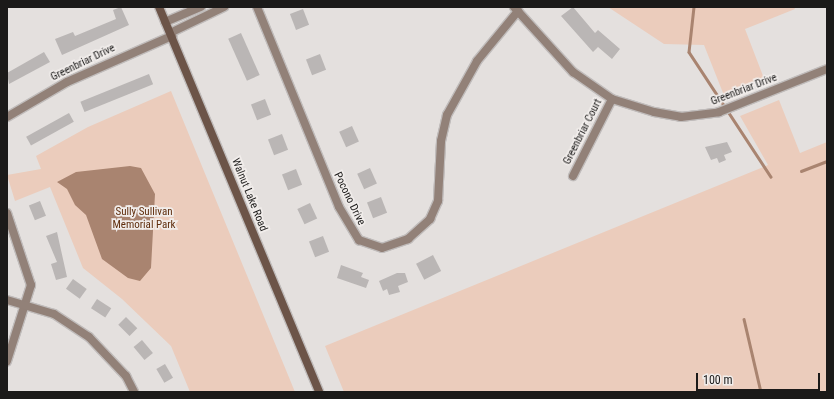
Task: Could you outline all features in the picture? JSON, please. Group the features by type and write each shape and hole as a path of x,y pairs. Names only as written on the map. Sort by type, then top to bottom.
{"street":[{"name":"Walnut Lake Road","path":"159,7 319,392"},
{"path":"165,22 201,7"},
{"name":"Greenbriar Drive","path":"7,116 67,82 171,35 224,7"},
{"name":"Pocono Drive","path":"257,7 339,208 359,240 382,248 408,239 430,220 438,201 441,141 447,115 477,61 516,9"},
{"name":"Greenbriar Drive","path":"516,9 574,72 612,99 654,112 700,117 827,69"},
{"name":"Greenbriar Court","path":"573,176 612,99"},
{"path":"7,213 27,266 31,285 7,361"},
{"path":"7,300 26,304 54,314 89,336 121,371 134,392"}],"green space":[{"path":"608,7 794,7 795,9 745,29 765,81 725,98 704,45 664,44"},
{"name":"Sully Sullivan Memorial Park","path":"171,91 295,392 190,392 171,346 122,299 83,268 50,187 15,201 7,175 41,169 36,156 88,127"},
{"path":"779,100 800,153 827,142 827,392 344,392 325,346 768,165 740,116"}],"shaded area":[{"path":"130,166 141,168 155,194 151,268 140,281 128,278 102,259 86,215 75,205 67,189 57,182 76,172"}],"building":[{"path":"121,7 129,25 62,55 55,39 73,32 75,36 116,19 113,10"},
{"path":"573,7 595,33 598,30 620,49 612,59 598,47 593,52 561,16"},
{"path":"303,9 309,25 296,30 290,14"},
{"path":"241,33 260,75 247,81 228,39"},
{"path":"44,52 50,62 9,84 7,73"},
{"path":"320,54 326,70 312,75 306,59"},
{"path":"149,74 153,84 85,112 80,102"},
{"path":"265,99 271,115 257,120 251,104"},
{"path":"69,113 74,122 31,146 26,137"},
{"path":"352,126 359,142 346,147 339,132"},
{"path":"282,134 288,150 274,155 268,139"},
{"path":"727,142 732,152 724,155 726,160 719,163 717,158 711,160 705,147"},
{"path":"370,168 377,184 364,189 357,174"},
{"path":"296,169 302,185 288,190 282,174"},
{"path":"381,197 387,213 373,218 367,202"},
{"path":"40,201 46,216 35,220 29,205"},
{"path":"310,203 317,218 304,224 297,209"},
{"path":"57,232 67,277 56,280 51,264 57,262 46,236"},
{"path":"323,236 329,252 315,257 309,241"},
{"path":"433,255 441,271 424,280 416,264"},
{"path":"341,265 363,273 361,277 369,280 366,288 337,278"},
{"path":"397,273 405,273 408,282 398,286 400,292 389,295 387,289 383,291 379,281"},
{"path":"73,279 87,289 80,299 66,289"},
{"path":"97,299 111,308 105,317 91,308"},
{"path":"126,317 137,328 130,336 118,325"},
{"path":"142,340 153,353 145,360 134,347"},
{"path":"165,364 173,378 164,383 156,369"}],"waterway":[{"path":"694,7 689,52 771,177"},
{"path":"801,171 827,161"},
{"path":"744,319 761,392"}]}
